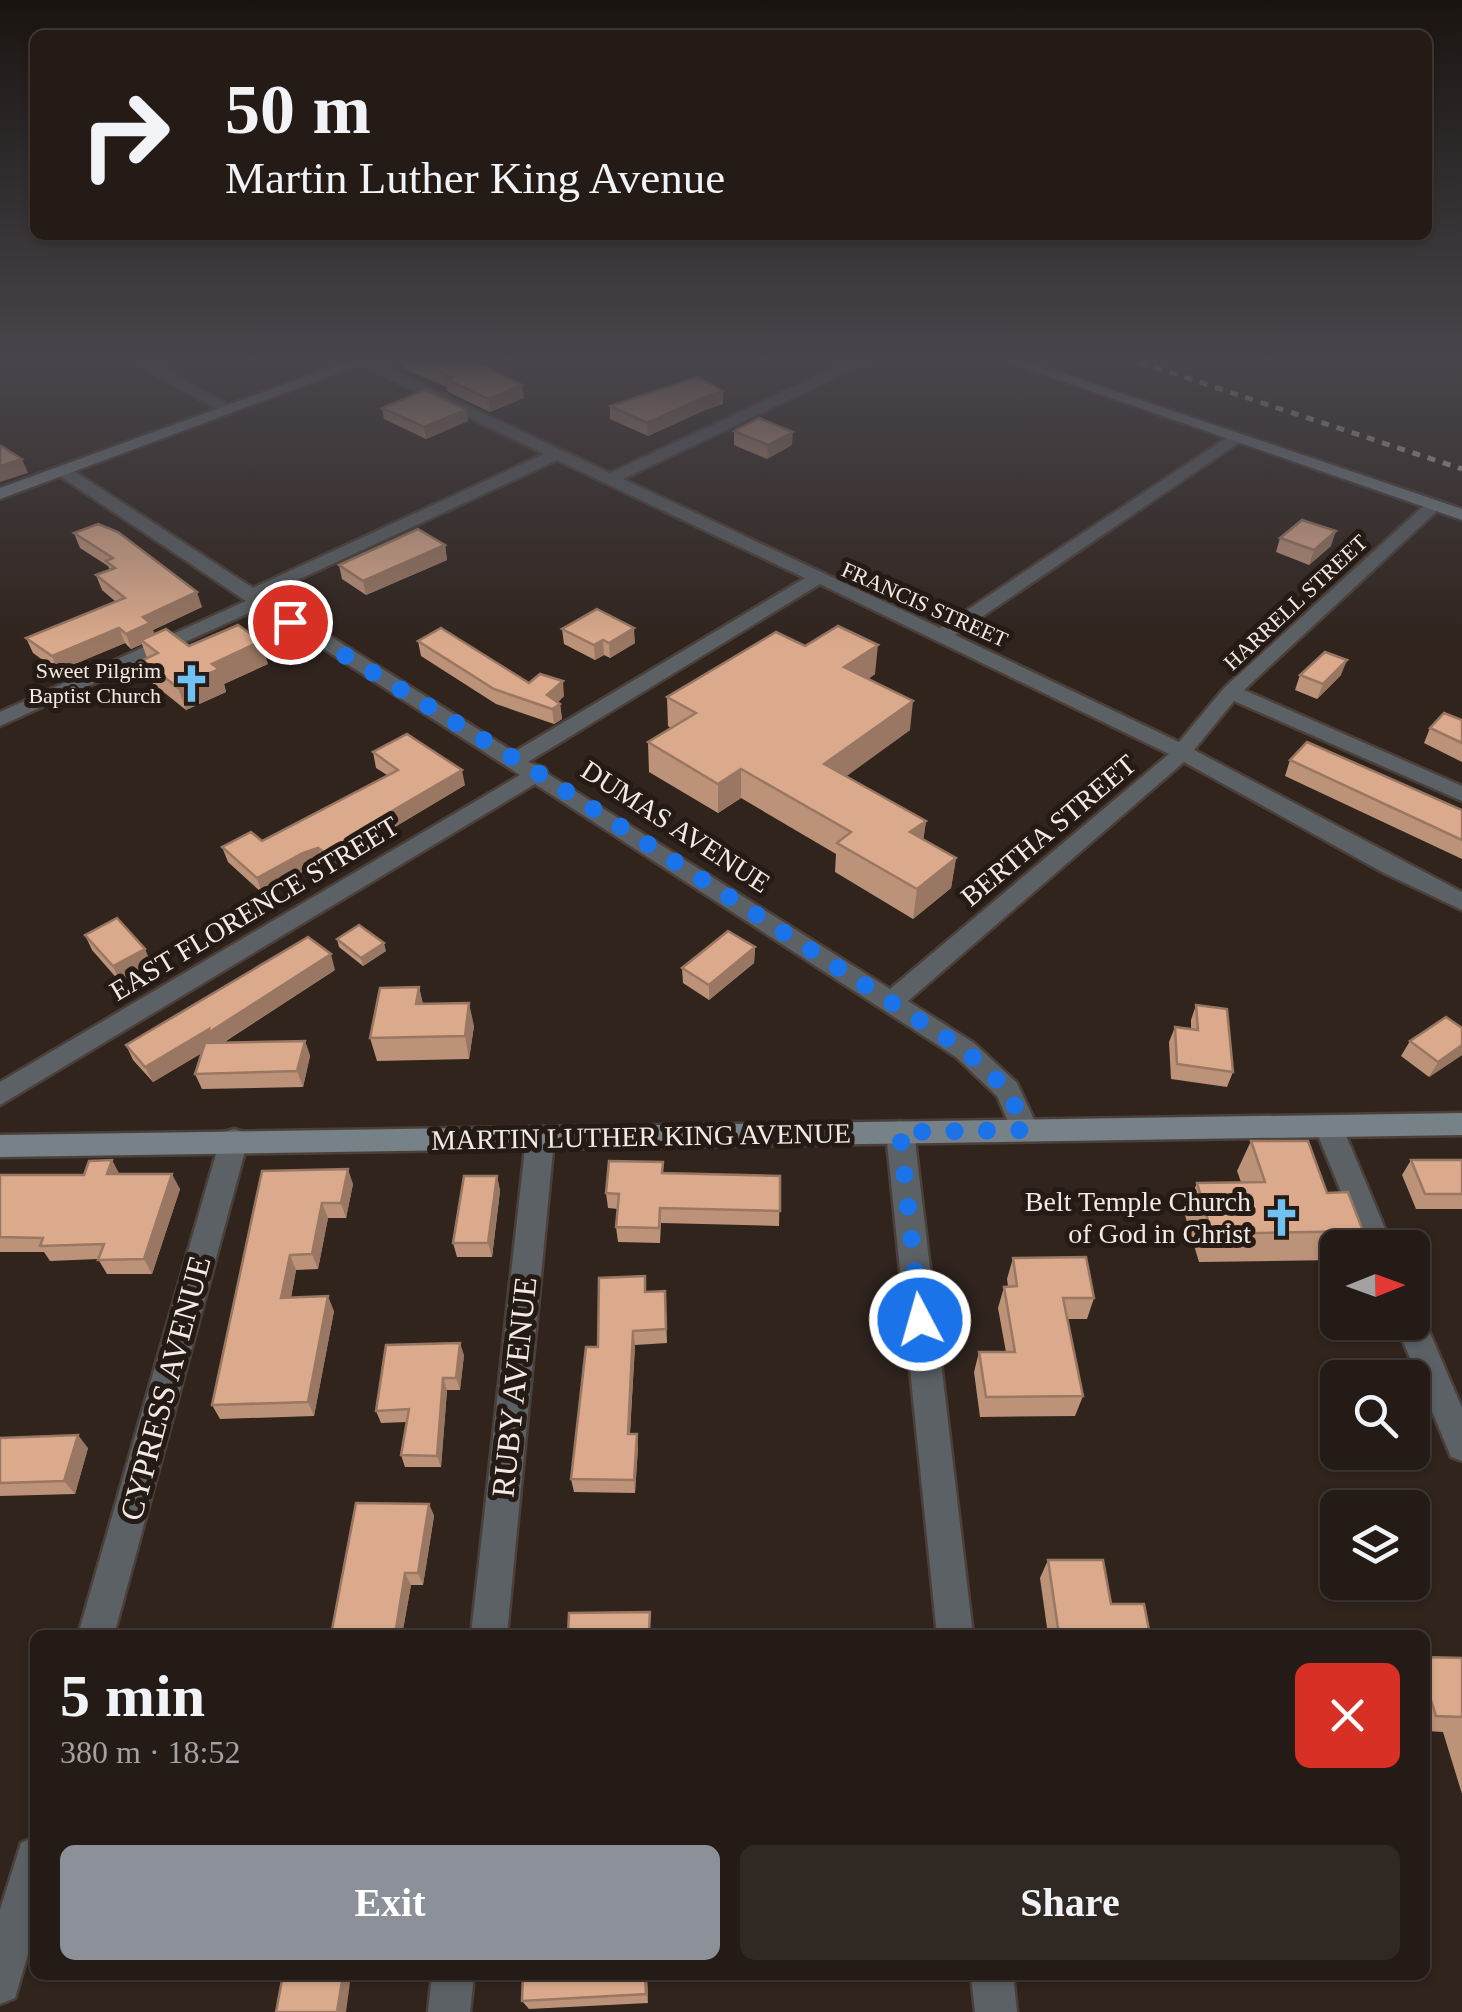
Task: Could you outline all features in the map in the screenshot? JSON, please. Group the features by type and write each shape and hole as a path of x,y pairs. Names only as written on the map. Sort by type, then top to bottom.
{"street":[{"path":"0,494 104,456"},
{"path":"0,720 554,456"},
{"name":"FRANCIS STREET","path":"554,456 1182,751 1392,868 1462,902"},
{"path":"606,480 658,456"},
{"path":"942,635 1209,456"},
{"path":"1288,456 1462,515"},
{"name":"DUMAS AVENUE","path":"63,471 253,599 538,773 988,1067 1016,1102 1025,1130"},
{"name":"HARRELL STREET","path":"1231,692 1434,506"},
{"path":"516,760 816,578"},
{"path":"1231,692 1462,794"},
{"name":"BERTHA STREET","path":"892,1002 1182,751 1231,692"},
{"name":"EAST FLORENCE STREET","path":"0,1095 538,773"},
{"name":"MARTIN LUTHER KING AVENUE","path":"0,1146 1462,1124"},
{"path":"1329,1128 1372,1230"},
{"path":"900,1132 954,1630"},
{"name":"RUBY AVENUE","path":"490,1630 540,1139"},
{"name":"CYPRESS AVENUE","path":"97,1630 234,1140"},
{"path":"1418,1340 1462,1446"},
{"path":"0,1983 30,1874"},
{"path":"450,2012 453,1980"},
{"path":"993,1980 996,2012"}],"building":[{"path":"0,456 22,459 0,466"},
{"path":"1302,520 1336,531 1314,550 1280,538"},
{"path":"98,524 118,532 197,592 143,617 150,623 126,634 119,628 52,656 26,638 125,598 96,575 115,568 106,561 113,558 74,533"},
{"path":"418,529 445,545 363,581 339,565"},
{"path":"597,609 634,628 609,643 603,640 594,645 562,629"},
{"path":"238,625 261,641 212,664 219,669 178,688 143,660 158,653 141,640 166,629 189,646"},
{"path":"838,626 878,645 844,667 913,701 824,764 926,821 910,832 956,858 917,889 837,843 851,832 741,769 718,784 648,742 696,713 667,697 776,632 805,646"},
{"path":"441,628 529,683 540,674 563,681 547,695 560,704 552,709 494,689 418,641"},
{"path":"1325,652 1347,660 1323,684 1300,675"},
{"path":"1444,713 1462,720 1462,743 1430,728"},
{"path":"407,734 462,770 351,835 354,837 326,854 318,848 303,853 257,878 222,847 251,832 262,841 398,770 373,752"},
{"path":"1307,742 1462,810 1462,840 1290,760"},
{"path":"117,918 145,949 113,966 85,935"},
{"path":"359,925 384,943 361,958 337,939"},
{"path":"728,931 755,947 709,985 682,968"},
{"path":"308,937 331,954 208,1033 209,1029 145,1067 126,1045"},
{"path":"419,987 416,1004 469,1003 465,1036 370,1038 380,988"},
{"path":"1196,1005 1227,1009 1233,1072 1177,1064 1175,1027 1198,1030"},
{"path":"1446,1017 1462,1028 1462,1045 1438,1062 1410,1041"},
{"path":"305,1041 297,1071 195,1074 205,1043"},
{"path":"1251,1141 1308,1141 1327,1193 1348,1192 1363,1230 1212,1234 1197,1183 1265,1182"},
{"path":"112,1160 107,1174 172,1174 144,1259 98,1260 104,1244 40,1246 43,1238 0,1237 0,1175 84,1175 89,1161"},
{"path":"1411,1160 1462,1160 1462,1194 1425,1194"},
{"path":"609,1161 663,1162 662,1173 780,1176 780,1211 660,1208 659,1228 616,1227 619,1194 606,1193"},
{"path":"348,1169 341,1203 322,1203 312,1254 290,1255 281,1298 328,1296 308,1402 212,1405 262,1171"},
{"path":"464,1176 497,1176 488,1243 453,1243"},
{"path":"1086,1257 1094,1298 1063,1298 1083,1396 986,1397 979,1352 1015,1352 1004,1287 1017,1286 1013,1258"},
{"path":"645,1276 645,1292 665,1291 666,1329 633,1331 628,1434 637,1434 634,1480 571,1479 586,1347 598,1347 599,1278"},
{"path":"460,1343 456,1378 443,1378 437,1456 401,1455 409,1409 376,1411 386,1345"},
{"path":"78,1435 64,1481 0,1483 0,1438"},
{"path":"356,1503 429,1504 418,1573 405,1573 396,1630 332,1630"},
{"path":"1048,1560 1103,1560 1111,1604 1144,1604 1149,1630 1058,1630"},
{"path":"650,1612 649,1630 568,1630 569,1613"},
{"path":"1430,1657 1462,1658 1462,1717 1436,1716 1430,1697"},
{"path":"282,1980 342,1980 337,2012 276,2012"},
{"path":"523,1980 645,1980 646,1994 522,2001"}],"railway":[{"path":"1422,456 1462,469"}],"place":[{"name":"Sweet Pilgrim Baptist Church","path":"191,683"},
{"name":"Belt Temple Church of God in Christ","path":"1281,1217"}],"route":[{"path":"290,622 538,773 965,1050 999,1078 1016,1102 1025,1130 900,1132 920,1320"}]}
